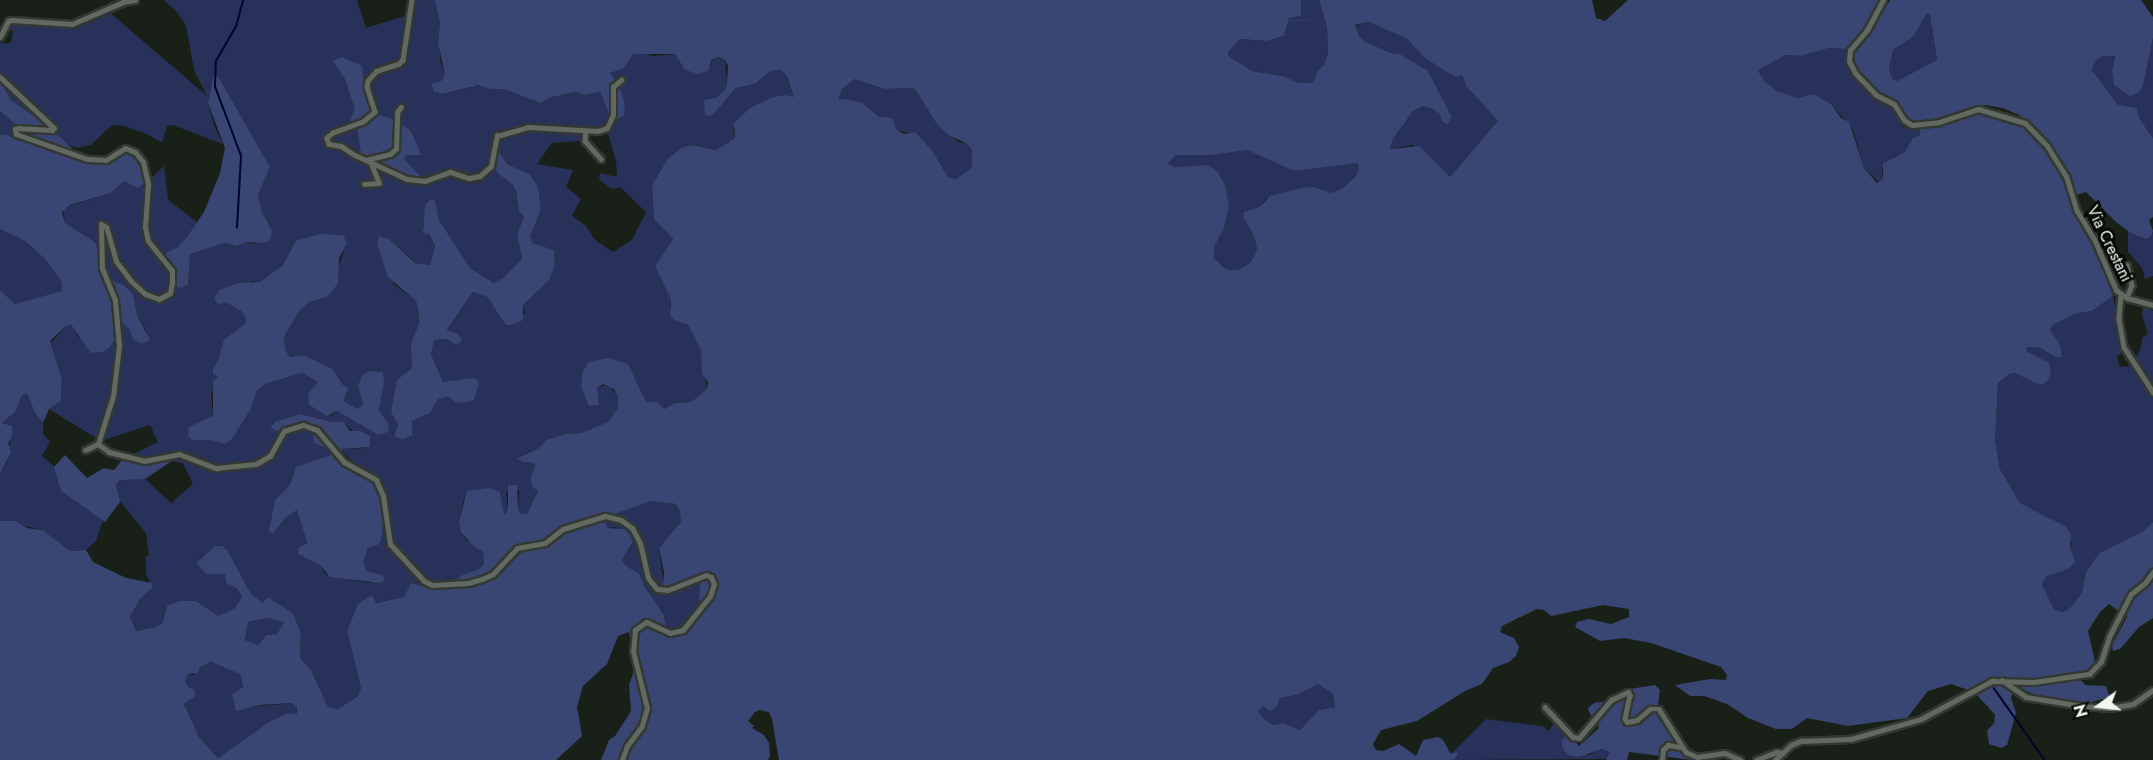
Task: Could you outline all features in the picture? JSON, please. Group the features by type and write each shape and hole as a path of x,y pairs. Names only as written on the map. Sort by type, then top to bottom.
{"street":[{"path":"0,37 8,21 72,24 123,2 135,0"},
{"path":"412,0 403,60 399,64 377,71 368,81 367,87 375,112 363,122 333,133 327,138 329,144 341,146 368,161 417,182 450,171 474,178 491,166 497,136 528,127 586,130 607,128 611,122 613,87 621,80"},
{"name":"Via Crestani","path":"1883,0 1867,30 1850,50 1849,61 1854,73 1876,95 1894,104 1904,120 1912,125 1932,124 1978,109 2023,121 2050,149 2066,176 2075,205 2097,244 2116,290 2127,298 2153,305"},
{"path":"0,77 54,126 52,130 19,128 15,131 87,159 106,160 125,148 135,152 143,162 148,184 145,227 148,241 172,272 170,292 159,299 145,294 131,281 116,261 106,226 100,224 102,268 115,301 119,346 113,396 98,444 86,450"},
{"path":"368,161 386,155 396,148 397,112 401,107"},
{"path":"586,130 585,141 601,159"},
{"path":"364,184 379,183 368,161"},
{"path":"2127,265 2132,285 2127,298"},
{"name":"Via Crestani","path":"2121,295 2119,319 2124,347 2152,390"},
{"path":"98,444 123,458 144,461 179,454 216,468 256,464 270,456 288,428 310,427 324,438 336,456 370,476 380,485 386,508 390,544 424,581 432,585 468,583 482,579 493,574 517,548 545,543 563,529 583,521 605,516 621,520 632,528 637,536 648,578 657,590 668,590 706,575 714,584 710,596 678,633 670,633 646,622 635,630 633,651 647,708 642,726 627,746 622,760"},
{"path":"1775,760 1801,741 1851,739 1922,719 1988,683 2002,680 2034,682 2084,675 2094,671 2101,662 2109,637 2131,594 2145,583 2153,572"},
{"path":"2002,680 2026,697 2110,708 2133,704 2153,690"},
{"path":"1545,706 1574,737 1579,738 1611,700 1628,692 1630,695 1625,718 1627,722 1632,723 1650,709 1659,709 1682,747 1697,757 1725,753 1741,760"},
{"path":"1662,760 1663,750 1668,746 1682,747"},
{"path":"1756,760 1778,752 1783,753"}],"shaded area":[{"path":"164,0 357,0 366,28 412,14 414,0 435,0 440,25 440,60 445,75 441,81 431,84 434,92 444,94 478,85 490,89 504,89 540,103 554,96 576,92 584,95 600,92 608,112 609,73 623,68 632,54 638,52 653,56 675,54 680,58 681,65 710,67 714,57 725,60 726,88 716,98 712,116 736,88 755,84 770,71 781,70 787,76 794,97 733,129 735,138 716,150 692,145 683,147 668,158 652,185 654,219 673,239 655,266 671,300 670,307 674,320 688,325 701,351 707,389 691,402 675,403 663,409 646,403 636,381 589,362 598,393 597,388 609,384 618,397 618,408 608,422 581,433 565,434 546,440 539,448 518,457 522,462 534,463 535,466 530,478 533,488 538,491 527,514 520,513 518,507 519,490 506,492 508,510 503,516 500,492 492,491 464,498 459,521 465,539 483,552 484,564 479,569 462,575 453,582 429,587 412,583 404,597 375,603 372,596 366,600 351,647 361,688 358,696 338,709 328,707 311,670 300,658 301,633 293,613 271,599 263,603 251,594 228,551 219,545 198,560 206,574 225,573 243,600 235,608 218,616 196,601 179,601 167,606 163,622 156,627 135,631 130,617 140,599 152,588 146,573 146,556 149,556 146,533 119,500 116,483 125,478 145,479 171,503 193,484 183,463 172,461 170,458 137,464 123,459 158,442 150,425 101,441 49,409 61,401 62,379 50,340 52,342 66,326 71,325 79,338 110,347 114,341 113,325 119,320 129,329 133,339 147,332 137,315 133,294 124,285 115,282 106,271 95,242 65,223 63,208 111,193 124,181 150,179 164,166 168,200 197,222 176,248 167,252 190,263 190,255 196,252 225,243 236,246 247,242 255,244 272,230 262,212 258,195 270,167 218,76 213,77 208,103 215,128 223,144 173,125 167,126 162,143 147,134 124,126 112,125 91,145 77,148 67,144 48,126 11,100 0,80 0,43 11,43 13,31 6,27 11,17 40,25 73,27 109,12 207,96 194,70 186,25","holes":["585,128 607,130 616,161 617,177 600,173 599,180 613,189 620,187 646,212 632,240 613,252 594,239 586,226 572,216 581,199 566,187 573,170 537,164 552,143 580,141","496,147 507,164 530,174 541,208 530,237 533,243 554,250 555,265 537,292 531,294 523,306 525,313 506,325 487,297 473,292 447,331 456,345 446,339 433,340 431,354 443,382 470,378 456,402 449,397 438,399 430,413 412,421 412,435 397,432 398,425 391,412 397,391 412,368 412,353 419,324 418,309 416,301 394,284 379,249 379,237 389,239 416,263 430,265 435,246 423,228 425,213 437,212 439,220 470,268 495,283 503,278 522,259 517,234 524,217 519,211 516,191 512,184 497,173 493,160","320,234 328,237 344,251 337,270 338,284 327,297 309,302 300,310 284,337 286,351 290,357 303,355 333,369 347,391 342,401 358,409 363,404 365,373 372,371 384,383 379,410 387,422 378,435 337,411 331,416 312,407 318,382 302,373 265,384 257,391 243,420 211,440 192,440 213,417 211,395 218,375 213,368 228,338 246,324 245,316 241,311 227,303 252,281 260,282 283,265 296,240","300,414 347,425 353,432 360,431 367,448 341,449 351,460 383,522 381,541 378,545 368,548 363,562 367,571 382,575 370,583 326,575 321,566 299,554 299,548 307,544 297,509 285,518 273,534 275,500 289,486 294,471 331,456 328,449 314,443 312,429 294,426 279,429 272,424"]},
{"path":"435,0 1301,0 1301,16 1289,18 1284,36 1267,41 1240,39 1228,52 1229,56 1252,71 1283,76 1299,83 1313,83 1328,54 1327,28 1319,0 1592,0 1596,18 1605,21 1628,0 1880,0 1866,27 1848,49 1829,48 1801,56 1786,55 1758,70 1764,81 1777,91 1797,98 1814,94 1831,104 1841,118 1849,122 1864,168 1877,183 1883,179 1883,163 1905,152 1913,138 1920,135 1919,129 1986,112 2024,125 2037,136 2063,177 2076,214 2096,248 2113,296 2092,311 2077,313 2053,325 2050,330 2060,345 2062,357 2055,357 2041,348 2027,347 2026,351 2049,363 2051,373 2048,381 2042,385 2015,373 2009,374 1998,384 1995,440 2000,469 2020,503 2065,526 2071,534 2070,549 2075,561 2071,567 2046,576 2042,584 2054,609 2062,612 2069,609 2082,593 2086,572 2099,553 2143,531 2153,522 2153,618 2139,627 2120,649 2113,651 2112,645 2127,617 2126,610 2117,610 2109,604 2100,612 2088,631 2095,662 2093,669 2081,680 2085,685 2106,686 2110,697 2084,704 2047,700 2018,687 2013,690 2011,698 2016,713 2007,745 2001,748 1989,744 1987,731 1994,723 1995,715 1974,692 1951,684 1928,691 1907,718 1848,726 1807,718 1792,729 1776,729 1748,718 1727,704 1704,696 1690,696 1675,685 1710,679 1726,680 1727,675 1721,667 1651,643 1624,638 1600,641 1575,627 1577,622 1589,619 1611,624 1629,617 1629,609 1603,605 1551,616 1544,610 1537,609 1502,626 1500,632 1514,638 1519,647 1516,656 1509,662 1493,668 1482,684 1465,691 1417,721 1381,730 1373,744 1376,750 1383,751 1399,744 1416,756 1423,740 1438,737 1443,740 1451,754 1457,752 1458,755 1453,760 779,760 772,719 769,712 760,710 755,712 748,721 754,726 752,728 764,735 769,743 770,757 767,760 601,760 609,740 615,736 631,711 629,685 635,668 629,632 618,636 607,664 583,686 577,707 582,736 556,760 0,760 0,521 16,521 27,528 43,530 70,551 86,550 93,562 126,578 152,583 152,588 140,599 130,617 136,631 156,627 163,622 167,606 179,601 196,601 218,616 235,608 242,597 237,588 226,583 225,574 206,574 196,563 215,546 222,546 228,551 251,594 263,603 268,597 293,613 301,633 300,658 311,670 328,707 338,709 358,696 361,688 347,631 358,604 372,595 376,603 404,597 411,583 429,587 453,582 462,575 479,569 484,564 483,552 472,545 461,532 459,521 467,491 489,488 500,492 504,515 508,510 508,485 517,485 518,508 520,513 527,514 538,491 533,488 530,478 535,466 534,463 522,462 517,458 539,448 546,440 565,434 581,433 608,422 618,408 618,397 614,389 603,384 597,388 599,405 589,406 581,386 583,371 589,362 608,358 628,364 646,402 657,402 664,409 675,403 691,402 707,389 708,382 702,374 701,351 688,325 674,320 670,315 671,300 655,266 673,239 654,219 652,185 668,158 683,147 692,145 716,150 735,138 734,123 750,108 774,97 785,95 794,97 787,76 781,70 770,71 755,84 736,88 712,116 705,115 704,100 716,98 726,88 728,66 725,60 718,57 712,59 708,71 698,74 685,70 675,54 633,54 624,68 610,73 619,85 625,104 624,116 611,119 600,92 584,95 576,92 554,96 540,103 504,89 490,89 478,85 443,94 434,92 431,84 441,81 445,75 438,43 440,25","holes":["1369,22 1407,39 1425,58 1456,77 1462,75 1466,86 1498,121 1450,177 1419,146 1390,149 1393,139 1413,111 1424,106 1432,109 1440,114 1442,121 1447,125 1452,117 1428,71 1400,54 1391,53 1364,41 1359,36 1355,25","855,79 884,89 912,88 917,92 938,126 950,136 966,143 972,150 972,168 956,179 948,177 932,150 915,132 904,134 897,130 892,118 878,116 863,103 845,99 838,100 842,89","1247,150 1294,171 1357,163 1359,167 1357,175 1343,188 1331,193 1314,187 1301,188 1270,196 1261,206 1244,212 1243,217 1254,236 1257,249 1251,262 1240,269 1230,270 1224,268 1214,258 1214,247 1224,228 1229,206 1225,185 1217,171 1208,165 1174,167 1168,163 1176,155 1213,155","652,501 676,504 681,522 659,548 664,572 663,586 666,589 672,589 680,581 697,577 700,579 699,602 682,633 674,637 668,636 664,615 645,587 639,573 626,566 622,560 633,542 630,535 624,529 608,528 604,521 609,516","267,618 284,622 277,634 267,635 258,645 245,640 248,622","211,662 240,674 243,687 232,694 236,711 260,705 292,703 297,707 297,714 289,713 271,721 218,758 199,737 184,704 195,696 194,690 188,687 185,681 188,674 198,673 200,667","1318,684 1333,694 1335,707 1319,710 1300,730 1283,723 1274,725 1266,721 1258,711 1263,706 1269,711 1277,707 1280,698 1296,695"]},
{"path":"1301,0 1319,0 1327,28 1328,54 1313,83 1299,83 1283,76 1252,71 1229,56 1228,52 1240,39 1267,41 1284,36 1289,18 1301,16"},
{"path":"1890,0 2141,0 2153,17 2153,38 2143,86 2138,93 2130,96 2114,85 2112,71 2115,56 2103,56 2095,61 2092,70 2118,105 2137,108 2139,118 2153,138 2153,217 2149,220 2153,231 2151,237 2146,239 2131,233 2116,222 2086,192 2076,195 2070,173 2040,131 2019,115 2003,108 1985,105 1923,122 1908,121 1897,101 1875,90 1855,66 1854,53 1872,31","holes":["1927,13 1930,15 1937,60 1897,81 1893,80 1889,69 1893,50 1913,37"]},
{"path":"1926,13 1930,15 1937,60 1893,81 1889,69 1893,50 1913,37"},
{"path":"1369,22 1407,39 1425,58 1445,71 1456,77 1462,75 1466,86 1498,121 1450,177 1413,145 1390,149 1393,139 1413,111 1424,106 1432,109 1440,114 1447,125 1452,117 1428,71 1400,54 1391,53 1364,41 1359,36 1355,26"},
{"path":"2153,38 2153,138 2139,118 2118,105 2092,70 2095,61 2103,56 2115,56 2112,71 2143,86"},
{"path":"1829,48 1848,49 1848,68 1854,79 1871,96 1891,106 1903,127 1919,129 1920,135 1905,152 1893,157 1882,168 1883,180 1880,183 1864,168 1853,130 1831,104 1814,94 1797,98 1777,91 1764,81 1758,69 1786,55 1801,56"},
{"path":"342,57 362,66 366,98 373,113 393,119 411,131 421,155 407,155 404,159 420,176 421,182 415,185 366,160 361,154 358,131 350,120 355,109 345,79 333,61"},
{"path":"218,76 270,167 258,195 262,212 272,230 271,239 264,243 247,242 236,246 225,243 190,255 188,284 181,288 176,287 163,259 167,252 176,248 186,238 204,212 220,173 225,148 208,103 213,77"},
{"path":"855,79 884,89 911,88 917,92 938,126 959,142 966,143 972,150 972,169 956,179 948,177 932,150 919,136 897,130 892,118 878,116 863,103 837,100 842,89"},
{"path":"0,80 11,100 48,126 87,162 129,149 136,154 150,179 138,188 124,181 111,193 70,205 62,212 65,223 95,242 106,271 115,282 124,285 133,294 137,315 150,340 142,344 133,339 129,329 119,320 113,325 114,341 110,347 103,352 91,353 71,325 66,326 50,341 62,379 61,401 49,409 43,423 35,413 27,394 22,395 15,412 2,423 12,426 12,437 8,443 11,452 0,474 0,290 15,304 62,291 61,281 45,259 25,241 0,229 0,135 6,134 19,141 32,140 36,133 15,124 0,111"},
{"path":"0,111 15,124 37,133 32,140 19,141 6,134 0,135"},
{"path":"496,147 507,164 530,174 538,187 541,209 530,237 533,243 554,250 555,265 549,280 523,305 523,320 511,325 506,325 487,297 473,292 447,330 458,334 462,340 457,345 446,339 434,340 431,354 443,382 477,379 479,383 474,400 464,403 455,402 449,397 438,399 430,413 412,421 412,435 403,439 394,437 398,425 391,412 397,380 412,368 411,343 419,324 418,309 416,301 388,277 377,243 379,236 389,239 415,263 430,265 435,246 429,235 423,233 425,205 431,199 435,201 439,220 470,268 494,283 503,278 522,259 517,234 524,217 519,211 516,191 512,184 497,173 493,160"},
{"path":"1247,150 1294,171 1357,162 1358,175 1343,188 1331,193 1322,191 1266,199 1261,206 1244,212 1243,217 1254,236 1257,249 1251,262 1240,269 1230,270 1214,259 1214,247 1224,227 1229,206 1225,185 1213,169 1174,167 1168,162 1176,155 1213,155"},
{"path":"0,229 25,241 45,259 61,281 62,292 15,304 0,290"},
{"path":"2128,230 2144,237 2151,237 2153,232 2153,276 2145,279 2142,268 2128,252"},
{"path":"320,234 343,235 347,243 339,258 338,284 327,297 309,302 300,310 284,337 286,351 290,357 303,355 333,369 343,385 348,388 343,401 358,409 363,404 358,386 362,376 368,371 383,372 384,383 379,410 389,425 388,432 378,435 337,411 327,416 309,405 308,394 318,382 302,373 265,384 257,391 250,410 232,439 225,444 211,440 192,440 188,436 189,427 213,416 213,382 218,376 213,374 213,368 218,361 224,340 246,323 241,311 227,303 218,304 214,299 219,290 239,283 260,282 283,265 296,240"},
{"path":"2113,296 2123,350 2117,357 2120,367 2131,366 2141,348 2142,338 2148,334 2142,315 2143,307 2153,311 2153,522 2143,531 2099,553 2086,572 2082,593 2069,609 2062,612 2054,609 2042,584 2045,576 2060,572 2072,557 2070,549 2072,543 2051,519 2020,503 2000,469 1995,440 1998,385 2009,374 2015,373 2042,385 2048,381 2051,373 2026,351 2027,347 2041,348 2055,357 2054,337 2050,330 2053,325 2077,313 2092,311"},
{"path":"27,394 35,413 43,423 43,434 50,442 42,456 55,467 61,491 103,520 96,541 86,550 70,551 43,530 0,521 0,474 7,462 12,426 2,423 15,412 22,395"},
{"path":"300,414 333,422 344,422 350,431 360,431 370,436 370,447 341,449 351,464 376,485 385,509 381,541 378,545 368,548 363,562 367,571 382,575 385,580 380,583 330,577 321,566 298,554 298,548 307,543 297,510 285,518 273,534 269,531 275,500 289,486 296,467 331,455 328,449 314,443 312,429 294,426 276,431 270,427 275,422"},
{"path":"65,455 87,478 104,468 114,470 123,459 137,464 170,457 172,461 145,479 120,480 116,484 120,502 105,522 61,491 54,467"},
{"path":"652,501 676,504 680,512 681,522 659,548 663,580 700,579 699,602 682,633 674,637 668,636 664,615 645,587 639,573 626,566 622,560 633,543 630,535 615,527 608,528 604,521 609,516"},
{"path":"267,618 284,622 277,634 267,635 258,645 245,640 248,622"},
{"path":"211,662 240,674 247,707 293,703 297,707 297,715 266,725 218,758 199,737 184,704 190,700 185,680 188,674 194,675 200,667"},
{"path":"1318,684 1333,694 1335,707 1319,710 1300,730 1283,723 1274,725 1266,721 1258,711 1263,706 1269,711 1277,707 1280,698 1296,695"},
{"path":"1655,685 1660,690 1658,704 1661,713 1680,744 1694,757 1693,760 1629,752 1627,760 1606,760 1610,752 1602,749 1579,757 1568,755 1563,749 1561,741 1568,733 1579,746 1598,729 1599,722 1590,714 1588,708 1594,703 1615,700 1630,689"},
{"path":"1486,719 1543,726 1548,731 1555,722 1568,733 1561,742 1588,755 1602,749 1610,752 1608,759 1453,760 1458,756 1451,754"}],"waterway":[{"path":"237,228 241,156 215,87 216,61 236,27 243,0"},
{"path":"1994,688 2045,760"}]}
